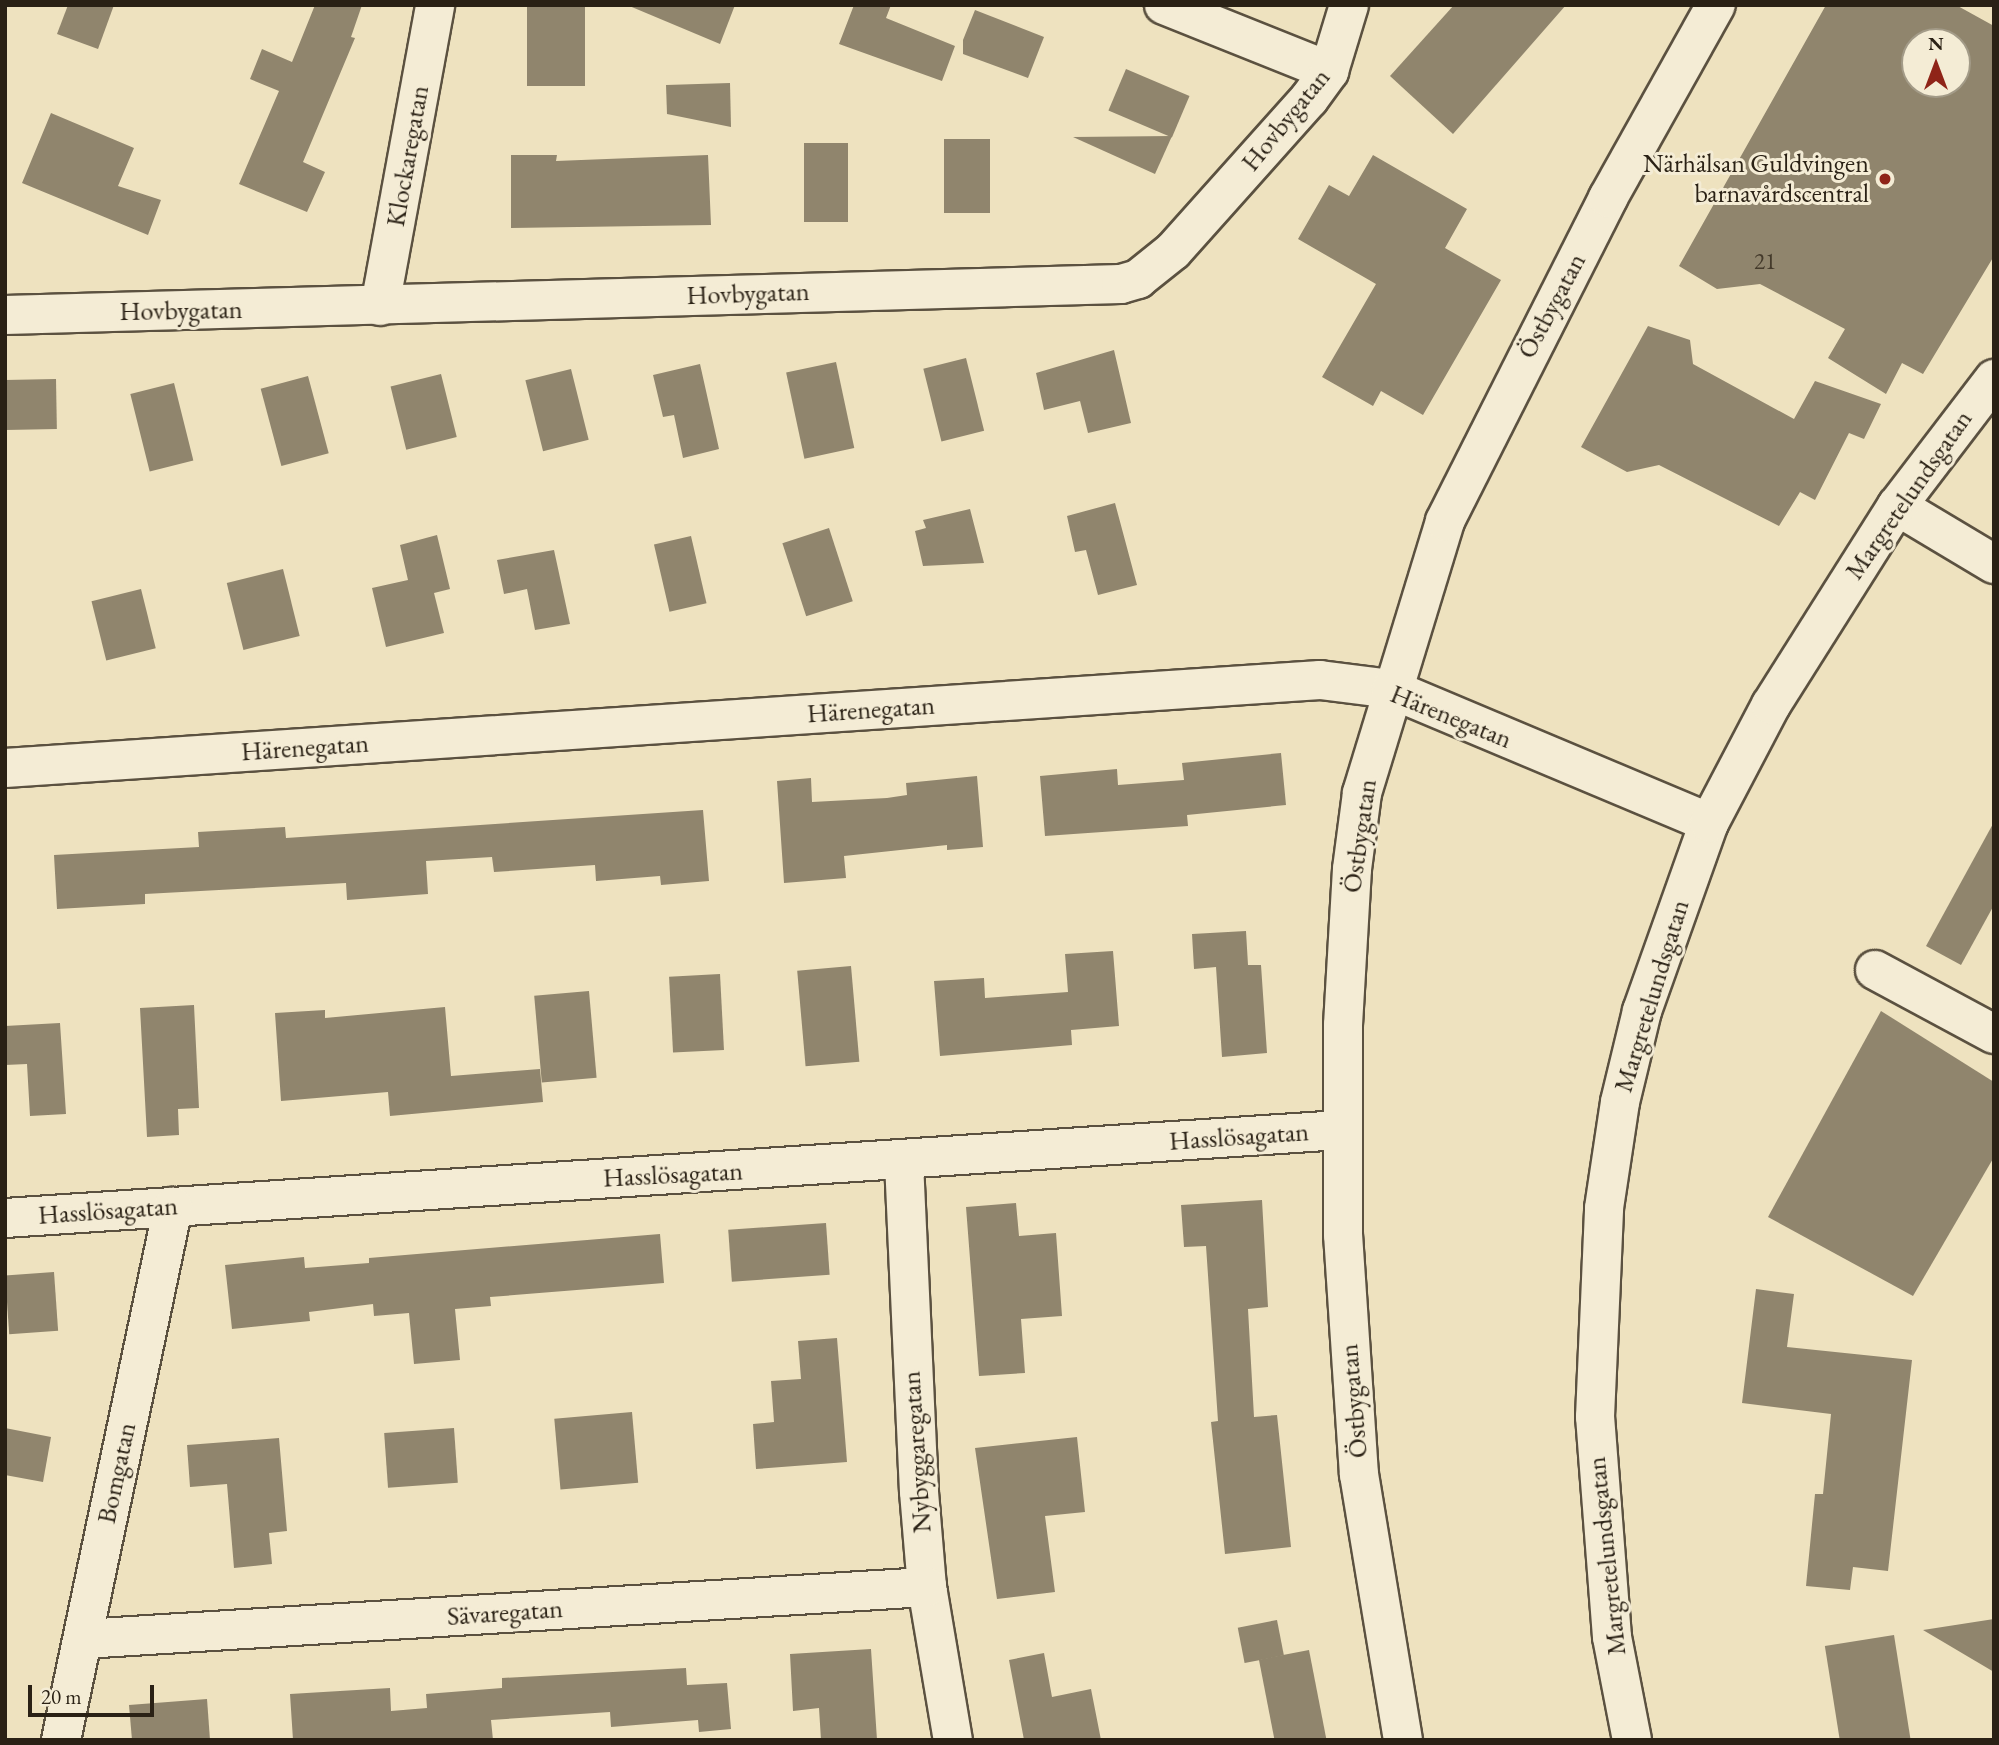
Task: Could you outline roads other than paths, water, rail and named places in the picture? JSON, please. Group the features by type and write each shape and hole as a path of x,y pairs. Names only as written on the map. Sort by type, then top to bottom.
{"street":[{"name":"Klockaregatan","path":"380,306 435,5"},
{"path":"1164,5 1329,71"},
{"name":"Hovbygatan","path":"5,315 1121,284 1148,272 1191,232 1329,71 1349,5"},
{"name":"Östbygatan","path":"1403,1740 1359,1475 1350,1373 1342,1130 1352,869 1362,793 1432,553 1494,416 1716,5"},
{"name":"Margretelundsgatan","path":"1632,1740 1612,1637 1598,1472 1597,1300 1604,1208 1620,1102 1642,1011 1709,823 1771,705 1897,506 1994,379"},
{"path":"1897,506 1994,564"},
{"name":"Härenegatan","path":"5,768 1320,680 1391,690 1709,823"},
{"path":"1875,970 1994,1034"},
{"name":"Hasslösagatan","path":"5,1218 904,1162 1342,1130"},
{"name":"Nybyggaregatan","path":"904,1162 910,1366 927,1587 953,1740"},
{"name":"Bomgatan","path":"61,1740 173,1207"},
{"name":"Sävaregatan","path":"83,1639 927,1587"}],"place":[{"name":"Närhälsan Guldvingen barnavårdscentral","path":"1885,179"}]}
